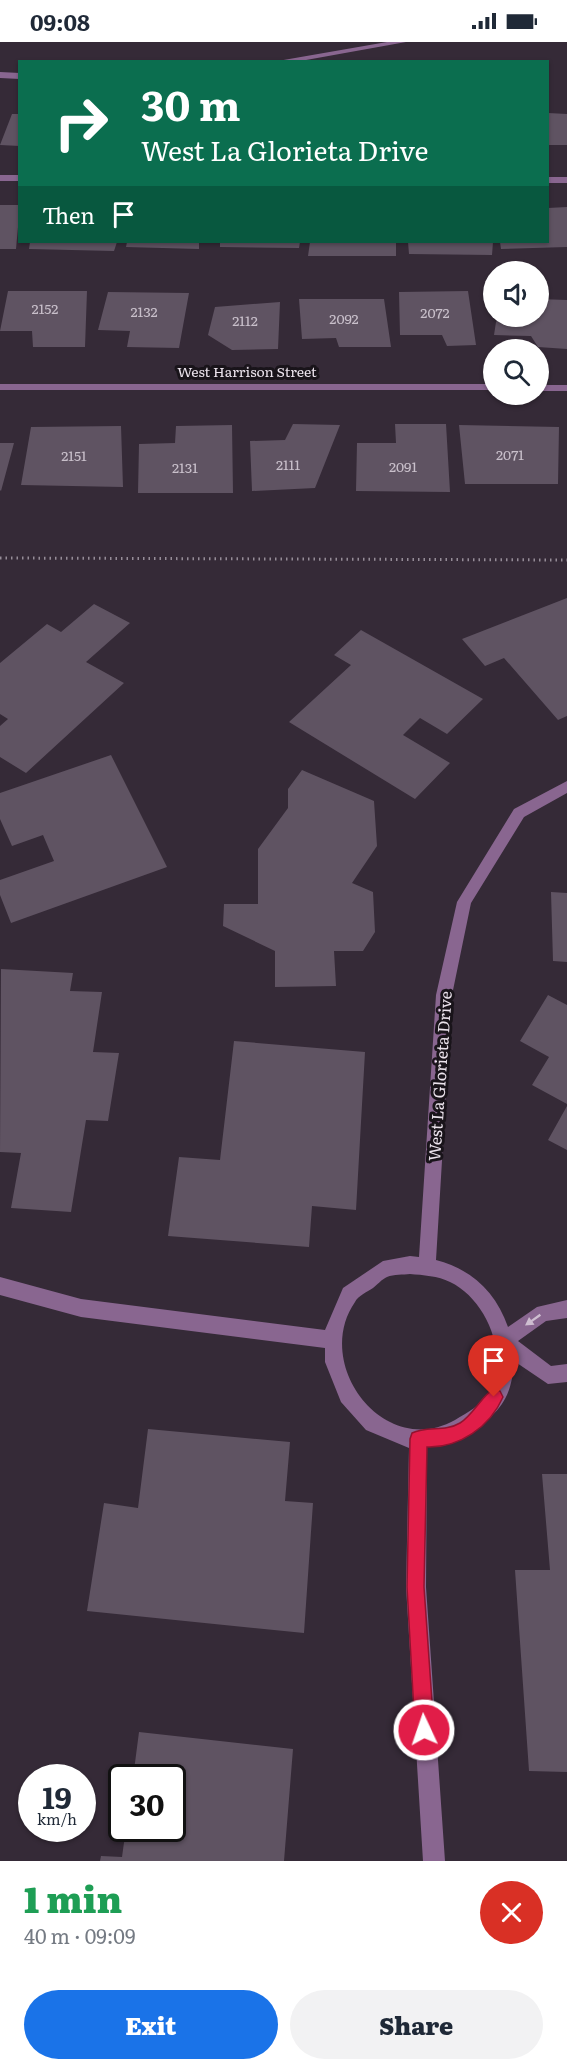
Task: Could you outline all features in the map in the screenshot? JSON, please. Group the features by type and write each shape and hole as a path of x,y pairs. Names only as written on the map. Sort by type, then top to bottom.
{"street":[{"path":"288,60 402,42"},
{"path":"0,75 18,76"},
{"path":"0,178 18,178"},
{"path":"549,180 567,180"},
{"name":"West Harrison Street","path":"0,387 483,387"},
{"path":"549,387 567,388"},
{"name":"West La Glorieta Drive","path":"427,1267 444,995 464,902 519,813 567,786"},
{"path":"410,1265 427,1267 437,1268 463,1280 484,1299 500,1325 506,1355 501,1384 488,1410 465,1430 436,1439 406,1438 378,1428 355,1409 340,1384 332,1356 333,1328 344,1304 361,1283 384,1270 410,1265"},
{"path":"0,1286 81,1308 333,1340"},
{"path":"503,1341 543,1313 567,1309"},
{"path":"503,1341 548,1375 567,1373"},
{"path":"418,1439 416,1587 434,1861"}],"path":[{"path":"0,558 567,560"}],"building":[{"path":"549,113 567,114 567,145 549,145"},
{"path":"12,114 18,114 18,146 0,145"},
{"path":"0,205 18,205 16,249 0,249"},
{"path":"567,207 567,247 501,249 500,243 549,243 549,208"},
{"path":"30,243 117,243 114,251 29,249"},
{"path":"127,243 199,243 199,249 126,247"},
{"path":"220,243 300,243 299,248 220,247"},
{"path":"310,243 396,243 396,256 308,256"},
{"path":"408,243 493,243 492,255 409,254"},
{"path":"8,291 87,291 85,347 33,347 32,331 0,331"},
{"path":"468,291 476,345 447,346 442,335 400,335 399,292"},
{"path":"108,292 189,293 179,348 127,347 130,331 98,330"},
{"path":"299,299 384,299 391,347 339,347 336,338 302,339"},
{"path":"549,299 567,300 567,349 549,348 549,339 494,335 495,327 549,327"},
{"path":"280,302 278,349 232,350 208,335 215,307"},
{"path":"293,424 340,425 315,488 252,491 250,441 285,440"},
{"path":"395,424 446,424 450,492 356,491 357,443 396,443"},
{"path":"232,425 233,493 138,493 139,444 175,443 176,426"},
{"path":"459,425 559,427 558,484 465,484"},
{"path":"121,426 123,487 21,485 31,427"},
{"path":"0,443 14,443 1,491 0,490"},
{"path":"567,598 567,716 558,720 504,658 485,666 462,639"},
{"path":"94,604 130,623 86,662 124,683 26,773 0,757 0,726 8,719 0,714 0,663 47,624 61,632"},
{"path":"361,630 483,699 447,734 420,718 403,735 450,763 415,799 289,722 351,665 334,655"},
{"path":"111,755 167,867 11,923 0,895 0,880 54,861 43,835 12,846 0,819 0,793"},
{"path":"302,770 374,801 377,846 352,883 373,892 375,932 363,951 334,951 336,986 275,987 275,951 223,926 224,904 258,904 258,849 288,808 288,789"},
{"path":"551,892 567,893 567,962 553,961"},
{"path":"1,969 73,973 70,991 102,992 93,1052 119,1053 108,1121 86,1120 71,1212 11,1208 21,1153 0,1152"},
{"path":"548,995 567,1005 567,1104 532,1085 549,1057 520,1041"},
{"path":"234,1041 365,1052 356,1210 312,1206 309,1247 168,1236 179,1157 220,1160"},
{"path":"567,1106 567,1150 548,1140"},
{"path":"148,1429 290,1442 285,1501 313,1503 304,1633 87,1611 104,1503 138,1508"},
{"path":"542,1474 567,1474 567,1772 529,1771 515,1570 550,1570"},
{"path":"139,1732 293,1749 284,1861 100,1861 101,1856 122,1857 124,1842 186,1842 186,1764 135,1764"}],"route":[{"path":"424,1730 416,1587 418,1439 436,1439 465,1430 488,1410 494,1397"}]}
